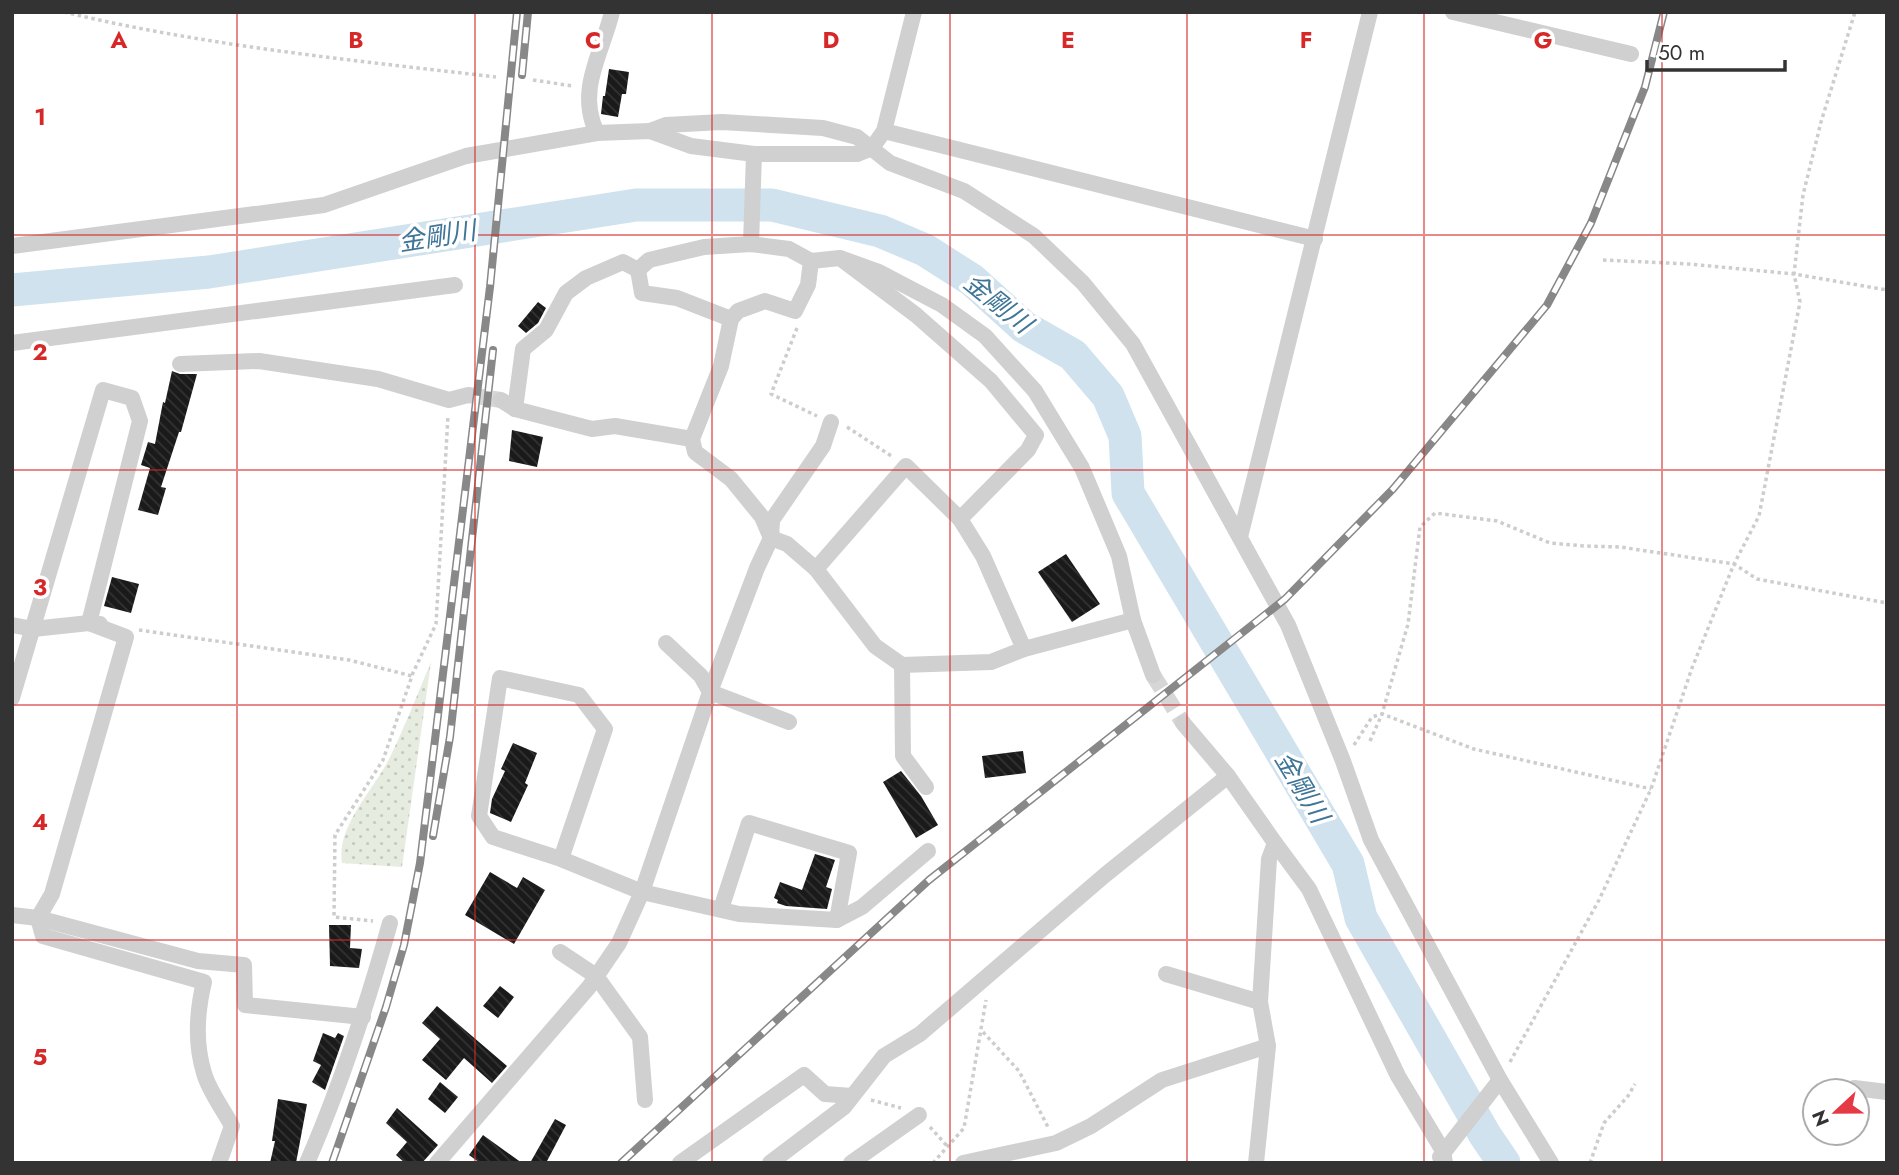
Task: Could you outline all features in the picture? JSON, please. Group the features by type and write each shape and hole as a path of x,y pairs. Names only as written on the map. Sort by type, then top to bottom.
{"street":[{"path":"597,133 589,116 590,79 612,12"},
{"path":"650,131 691,146 753,161 857,154 872,148 884,131 914,12"},
{"path":"1240,537 1370,12"},
{"path":"1452,12 1631,54"},
{"path":"12,246 324,205 466,156 597,133 650,131 666,125 722,122 823,128 857,136 890,163 964,191 1034,236 1083,283 1133,344 1288,625 1343,761 1371,840 1500,1080 1551,1163"},
{"path":"884,131 1315,239"},
{"path":"751,244 753,161"},
{"path":"12,234 30,234 45,242"},
{"path":"638,270 649,260 704,247 751,244 789,249 811,261 840,258 879,272 942,305 985,336 1035,391 1082,468 1119,556 1133,620 1153,675"},
{"path":"840,258 916,314 991,382 1035,435 1028,450 960,519"},
{"path":"811,261 808,285 795,310 765,301 738,311 731,319 721,366 692,439 695,452 731,479 762,517 771,538 787,544 816,569 875,646 902,665 991,662 1024,649 1133,620"},
{"path":"515,409 523,349 546,330 566,293 586,278 623,262 638,270"},
{"path":"638,270 642,293 677,298 731,319"},
{"path":"12,343 454,285"},
{"path":"180,364 259,361 378,379 449,400 468,395"},
{"path":"12,698 103,390 132,398 139,421 89,623"},
{"path":"500,400 515,409 592,429 615,426 692,439"},
{"path":"437,1163 589,988 619,943 642,892 710,692 771,538 772,520 823,446 831,422"},
{"path":"816,569 906,466 960,519 983,556 1024,649"},
{"path":"89,623 126,637 52,894 38,918 44,936 204,982 200,999 198,1040 204,1074 232,1126 219,1163"},
{"path":"12,625 33,629 89,623 130,629"},
{"path":"666,643 701,676 710,692 789,722"},
{"path":"902,665 903,756 926,787"},
{"path":"561,859 605,729 579,695 500,678 479,816 494,837 561,859 642,892 739,914 837,920 862,907 928,851"},
{"path":"1184,723 1228,776 1309,889 1398,1076 1442,1159 1500,1080"},
{"path":"770,1163 844,1107 884,1056 920,1034 1105,875 1228,776"},
{"path":"720,909 749,822 849,853 837,920"},
{"path":"1256,1163 1268,1046 1260,1002 1269,859 1275,843"},
{"path":"12,915 38,918 198,961 244,965 244,1005 363,1017"},
{"path":"307,1163 331,1108 363,1017 390,923"},
{"path":"561,952 596,976 640,1037 645,1100"},
{"path":"1166,974 1260,1002"},
{"path":"963,1163 1056,1143 1091,1126 1162,1080 1268,1046"},
{"path":"680,1163 804,1075 825,1094 852,1096"},
{"path":"850,1163 919,1115"}],"path":[{"path":"64,12 124,27 253,48 496,77"},
{"path":"1500,1080 1599,900 1651,789 1692,668 1734,564 1759,516 1800,302 1794,274 1803,195 1821,122 1856,12"},
{"path":"533,80 590,87"},
{"path":"1603,260 1689,264 1794,274 1887,290"},
{"path":"795,310 800,320 771,394 852,429 906,466"},
{"path":"390,923 334,917 335,835 383,760 412,676 436,624 449,400"},
{"path":"1370,741 1381,714 1408,624 1420,527 1434,513 1497,521 1550,542 1584,547 1620,547 1734,564 1758,579 1887,603"},
{"path":"130,629 349,660 412,676"},
{"path":"1343,761 1372,718 1381,714 1474,749 1651,789"},
{"path":"933,1163 964,1128 982,1032 989,975"},
{"path":"982,1032 1019,1071 1056,1143"},
{"path":"1591,1163 1604,1122 1628,1096 1635,1084"}],"shaded area":[{"path":"431,662 402,867 342,863 344,836 388,761"}],"building":[{"path":"609,69 629,72 626,94 622,94 618,117 601,114"},
{"path":"538,302 546,308 538,323 526,333 518,326"},
{"path":"172,371 197,374 181,432 161,487 166,488 158,515 138,510 150,468 141,465 148,442 155,444"},
{"path":"512,430 543,437 537,467 509,461"},
{"path":"1066,554 1100,604 1072,622 1038,572"},
{"path":"112,577 139,584 131,613 104,606"},
{"path":"513,743 537,753 525,783 528,785 511,822 490,813 492,799 505,771 501,769"},
{"path":"1023,751 1026,773 985,778 982,756"},
{"path":"901,771 921,796 938,825 916,838 883,782"},
{"path":"815,854 835,860 826,887 832,889 827,909 777,903 778,900 774,898 780,882 802,890"},
{"path":"490,872 517,888 523,877 545,890 514,944 465,915"},
{"path":"329,925 351,925 350,948 362,949 359,968 330,966"},
{"path":"500,986 514,997 498,1018 483,1006"},
{"path":"437,1006 507,1066 492,1083 464,1058 446,1080 422,1060 440,1039 422,1023"},
{"path":"323,1033 335,1038 338,1033 344,1036 325,1090 312,1082 321,1065 313,1061"},
{"path":"440,1082 458,1097 445,1113 428,1099"},
{"path":"278,1099 307,1104 296,1163 270,1163 275,1141 272,1141"},
{"path":"397,1108 438,1145 422,1163 405,1163 396,1155 407,1142 386,1123"},
{"path":"555,1119 566,1125 546,1163 530,1163"},
{"path":"483,1135 522,1163 480,1163 469,1155"}],"waterway":[{"name":"金剛川","path":"12,290 209,272 636,205 772,205 880,231 925,250 972,280 1024,327 1073,355 1108,396 1125,436 1128,493 1348,864 1361,918 1485,1135 1504,1163"}],"tunnel":[{"path":"468,395 501,400"},
{"path":"1153,675 1183,723"}],"railway":[{"path":"332,1163 386,1007 404,945 420,863 490,287 517,12"},
{"path":"522,75 528,12"},
{"path":"621,1163 929,880 1285,599 1393,489 1547,305 1591,223 1645,87 1664,12"},
{"path":"433,836 450,737 493,350"}]}
